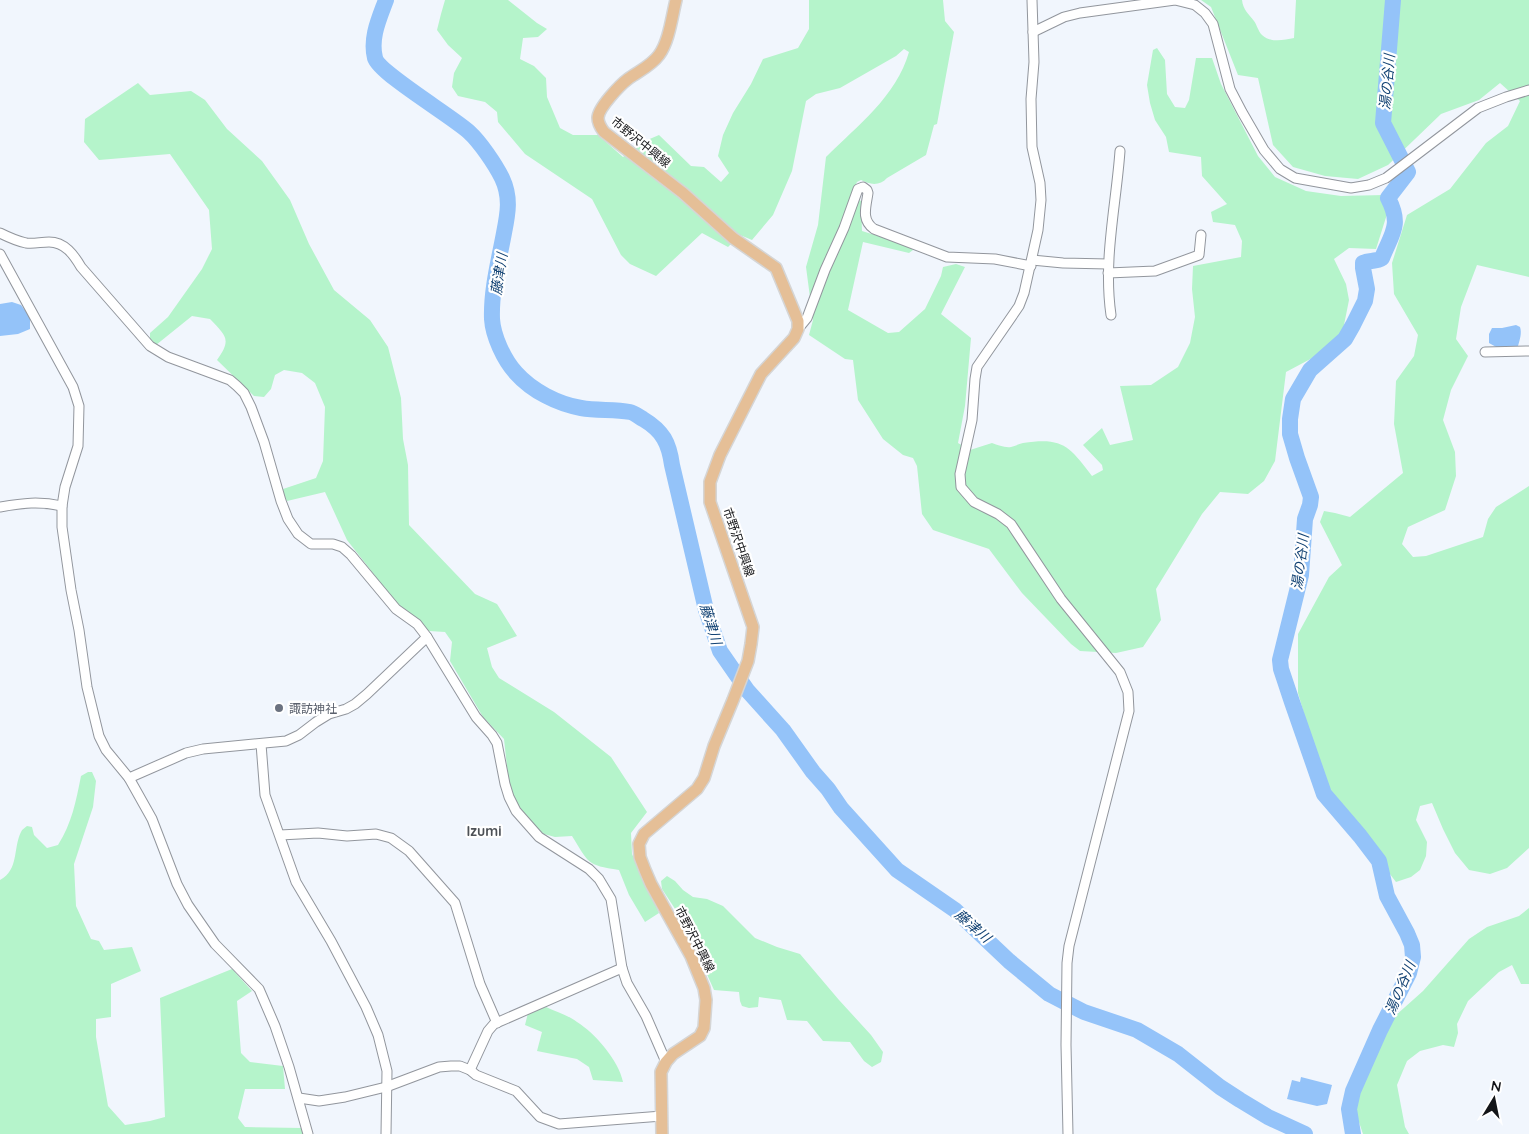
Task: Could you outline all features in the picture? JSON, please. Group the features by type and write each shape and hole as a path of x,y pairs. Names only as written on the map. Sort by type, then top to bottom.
{"main road":[{"name":"市野沢中興線","path":"666,1062 673,1054 700,1036 704,1028 706,1000 704,988 690,956 651,884 640,857 639,844 644,834 697,789 704,778 714,746 748,661 753,627 710,502 710,482 720,454 761,374 794,338 798,329 798,321 776,268 733,238 683,193 604,132 600,126 598,120 599,113 622,84 645,69 659,55 664,46 676,0"},
{"path":"662,1134 662,1072 666,1062"}],"street":[{"path":"1032,0 1034,62 1031,99 1032,147 1040,183 1041,200 1038,230 1024,293 1019,306 977,367 972,420 960,474 961,487 965,494 974,502 998,514 1011,524 1061,599 1120,672 1128,692 1129,711 1069,946 1066,1045 1068,1134"},
{"path":"1033,32 1064,17 1080,13 1175,0 1195,5 1205,13 1213,24 1230,89 1264,150 1280,169 1295,178 1351,188 1369,186 1386,178 1478,108 1529,90"},
{"path":"1111,315 1108,295 1108,268 1120,151"},
{"path":"798,329 807,318 825,270 844,228 854,197 858,189 863,187 868,193 865,218 868,225 874,230 947,257 977,257 1031,263 1063,263 1156,271 1199,255 1201,235"},
{"path":"0,234 24,242 60,244 74,254 81,267 150,346 168,358 230,380 244,393 264,442 281,501 288,519 298,534 311,544 333,544 342,548 396,609 417,624 427,637 476,718 497,743 505,784 516,811 539,837 589,869 606,889 614,911 622,968 627,984 646,1016 666,1062"},
{"path":"0,254 73,387 79,406 78,446 65,487 62,506 62,527 87,687 99,736 106,750 130,778 152,819 177,884 188,905 215,944 259,989 275,1026 299,1098 308,1134"},
{"path":"1485,352 1529,351"},
{"path":"0,507 31,502 46,502 62,506"},
{"path":"130,778 186,752 286,742 329,714 355,704 427,637"},
{"path":"262,744 265,795 296,882 331,941 366,1007 378,1035 387,1071 386,1134"},
{"path":"280,835 318,833 347,836 376,834 391,838 409,850 455,903 480,984 498,1022"},
{"path":"470,1070 488,1031 498,1022 622,968"},
{"path":"299,1098 319,1101 344,1097 386,1087 438,1067 460,1066 476,1075 516,1091 540,1117 559,1124 662,1116"}],"green space":[{"path":"445,0 508,0 547,29 538,37 523,38 520,59 534,66 546,78 547,97 560,128 573,135 598,135 623,157 645,141 659,135 691,166 704,167 721,182 729,173 718,156 723,135 733,113 751,84 763,59 798,48 809,29 809,0 943,0 945,21 954,32 937,124 934,125 926,155 884,181 871,184 861,180 857,182 851,195 861,201 862,231 910,246 913,250 909,253 863,242 848,310 888,333 899,332 925,309 941,276 943,267 956,264 965,267 941,314 971,338 965,406 958,443 970,450 992,443 1012,447 1023,443 1047,441 1064,446 1071,451 1092,476 1103,470 1102,465 1083,445 1102,428 1110,445 1133,440 1120,386 1151,385 1178,367 1190,343 1195,317 1192,289 1193,266 1241,257 1242,241 1235,225 1213,222 1211,212 1227,204 1202,176 1201,157 1169,152 1166,137 1155,120 1147,85 1153,50 1157,48 1165,60 1167,94 1175,107 1185,108 1189,100 1196,58 1212,58 1221,84 1258,156 1275,177 1306,191 1341,196 1384,195 1388,211 1376,249 1349,248 1334,259 1346,284 1349,300 1342,335 1316,356 1286,372 1275,461 1264,481 1248,494 1220,492 1202,514 1156,589 1161,620 1143,647 1116,653 1080,651 1022,593 989,549 933,530 922,514 917,466 913,458 903,455 883,439 858,400 853,360 845,359 809,335 813,320 806,267 818,225 826,157 885,97 903,68 909,52 904,49 896,56 840,88 816,94 806,101 792,171 773,215 752,240 740,235 728,247 702,233 656,276 630,264 621,255 592,199 525,154 498,122 497,112 485,102 458,96 452,87 454,73 462,58 448,45 437,30"},
{"path":"1201,0 1242,0 1245,9 1259,32 1265,38 1286,40 1294,38 1296,0 1529,0 1529,277 1477,265 1461,307 1456,339 1468,356 1451,390 1443,420 1455,452 1456,476 1445,510 1408,527 1402,544 1413,557 1426,556 1483,537 1488,519 1496,507 1529,486 1529,848 1507,868 1490,874 1469,870 1455,853 1432,803 1420,806 1416,820 1427,842 1426,856 1420,870 1411,877 1396,882 1327,792 1298,693 1298,634 1329,577 1342,565 1320,522 1324,511 1350,517 1403,473 1394,424 1396,381 1414,356 1418,335 1394,294 1392,263 1407,215 1450,189 1486,143 1508,126 1520,101 1500,83 1479,100 1441,114 1388,165 1358,179 1325,176 1293,167 1273,145 1258,78 1238,75 1211,7"},
{"path":"138,83 150,95 191,91 205,100 227,129 262,161 290,200 309,244 334,290 370,320 388,347 401,398 403,439 408,465 409,525 475,594 497,604 517,636 487,648 492,667 499,678 554,712 611,757 647,812 631,833 632,854 659,913 645,922 629,895 619,870 594,864 582,852 572,836 555,837 544,834 531,826 518,805 509,785 504,739 483,717 450,661 452,642 445,632 429,631 398,605 347,540 325,492 287,501 283,489 316,478 323,461 325,407 315,383 302,373 284,370 275,375 271,389 264,397 254,396 217,360 226,342 223,334 210,319 192,316 156,345 150,339 150,333 168,317 202,269 212,249 209,210 170,154 99,160 84,142 85,119"},
{"path":"92,772 96,781 93,807 74,864 76,906 91,939 99,941 104,950 132,947 141,971 111,984 111,1017 96,1019 96,1037 108,1106 125,1125 165,1117 160,998 232,969 252,991 237,1001 241,1053 250,1062 283,1066 285,1089 245,1089 238,1118 245,1127 302,1128 303,1134 0,1134 0,880 6,876 13,865 21,831 27,826 32,827 34,835 47,848 58,845 70,820 81,776"},
{"path":"667,876 693,897 707,899 723,906 755,938 800,954 871,1035 883,1052 881,1062 872,1067 864,1061 850,1042 823,1041 807,1021 787,1020 781,1000 759,997 758,1007 749,1008 742,1006 739,992 714,990 683,921 662,889 661,881"},
{"path":"1529,908 1529,984 1521,984 1512,965 1499,972 1468,1001 1457,1024 1458,1033 1454,1047 1443,1045 1420,1051 1407,1061 1397,1085 1405,1127 1409,1134 1363,1134 1355,1110 1360,1090 1377,1047 1395,1016 1423,991 1469,939 1487,927 1519,916"},
{"path":"546,1007 566,1015 591,1033 617,1065 623,1082 593,1080 589,1067 577,1059 537,1051 542,1032 525,1025 528,1013"}],"water":[{"path":"12,302 21,305 30,317 30,329 18,334 0,336 0,304"},
{"path":"1516,325 1520,327 1521,332 1518,346 1498,348 1489,343 1489,334 1492,328"},
{"path":"1301,1077 1332,1085 1327,1104 1317,1106 1287,1099 1292,1080 1300,1082"}],"waterway":[{"name":"藤津川","path":"386,0 374,36 375,58 389,74 469,132 478,141 491,160 505,185 508,198 507,212 492,308 494,333 503,355 522,380 546,396 581,408 635,414 656,428 664,438 669,450 706,610 720,651 747,690 783,730 841,808 897,870 955,910 1009,961 1049,994 1084,1012 1137,1030 1178,1054 1240,1100 1268,1117 1305,1134"},
{"name":"湯の谷川","path":"1353,1134 1349,1109 1353,1091 1380,1030 1409,973 1413,957 1412,945 1387,896 1379,861 1324,794 1281,669 1280,660 1301,575 1305,519 1311,497 1290,434 1293,399 1310,370 1345,339 1353,325 1365,301 1367,289 1363,263 1382,258 1392,235 1395,222 1388,198 1408,172 1383,123 1393,0"}],"place":[{"name":"諏訪神社","path":"279,708"}],"district":[{"name":"Izumi","path":"484,831"}]}
